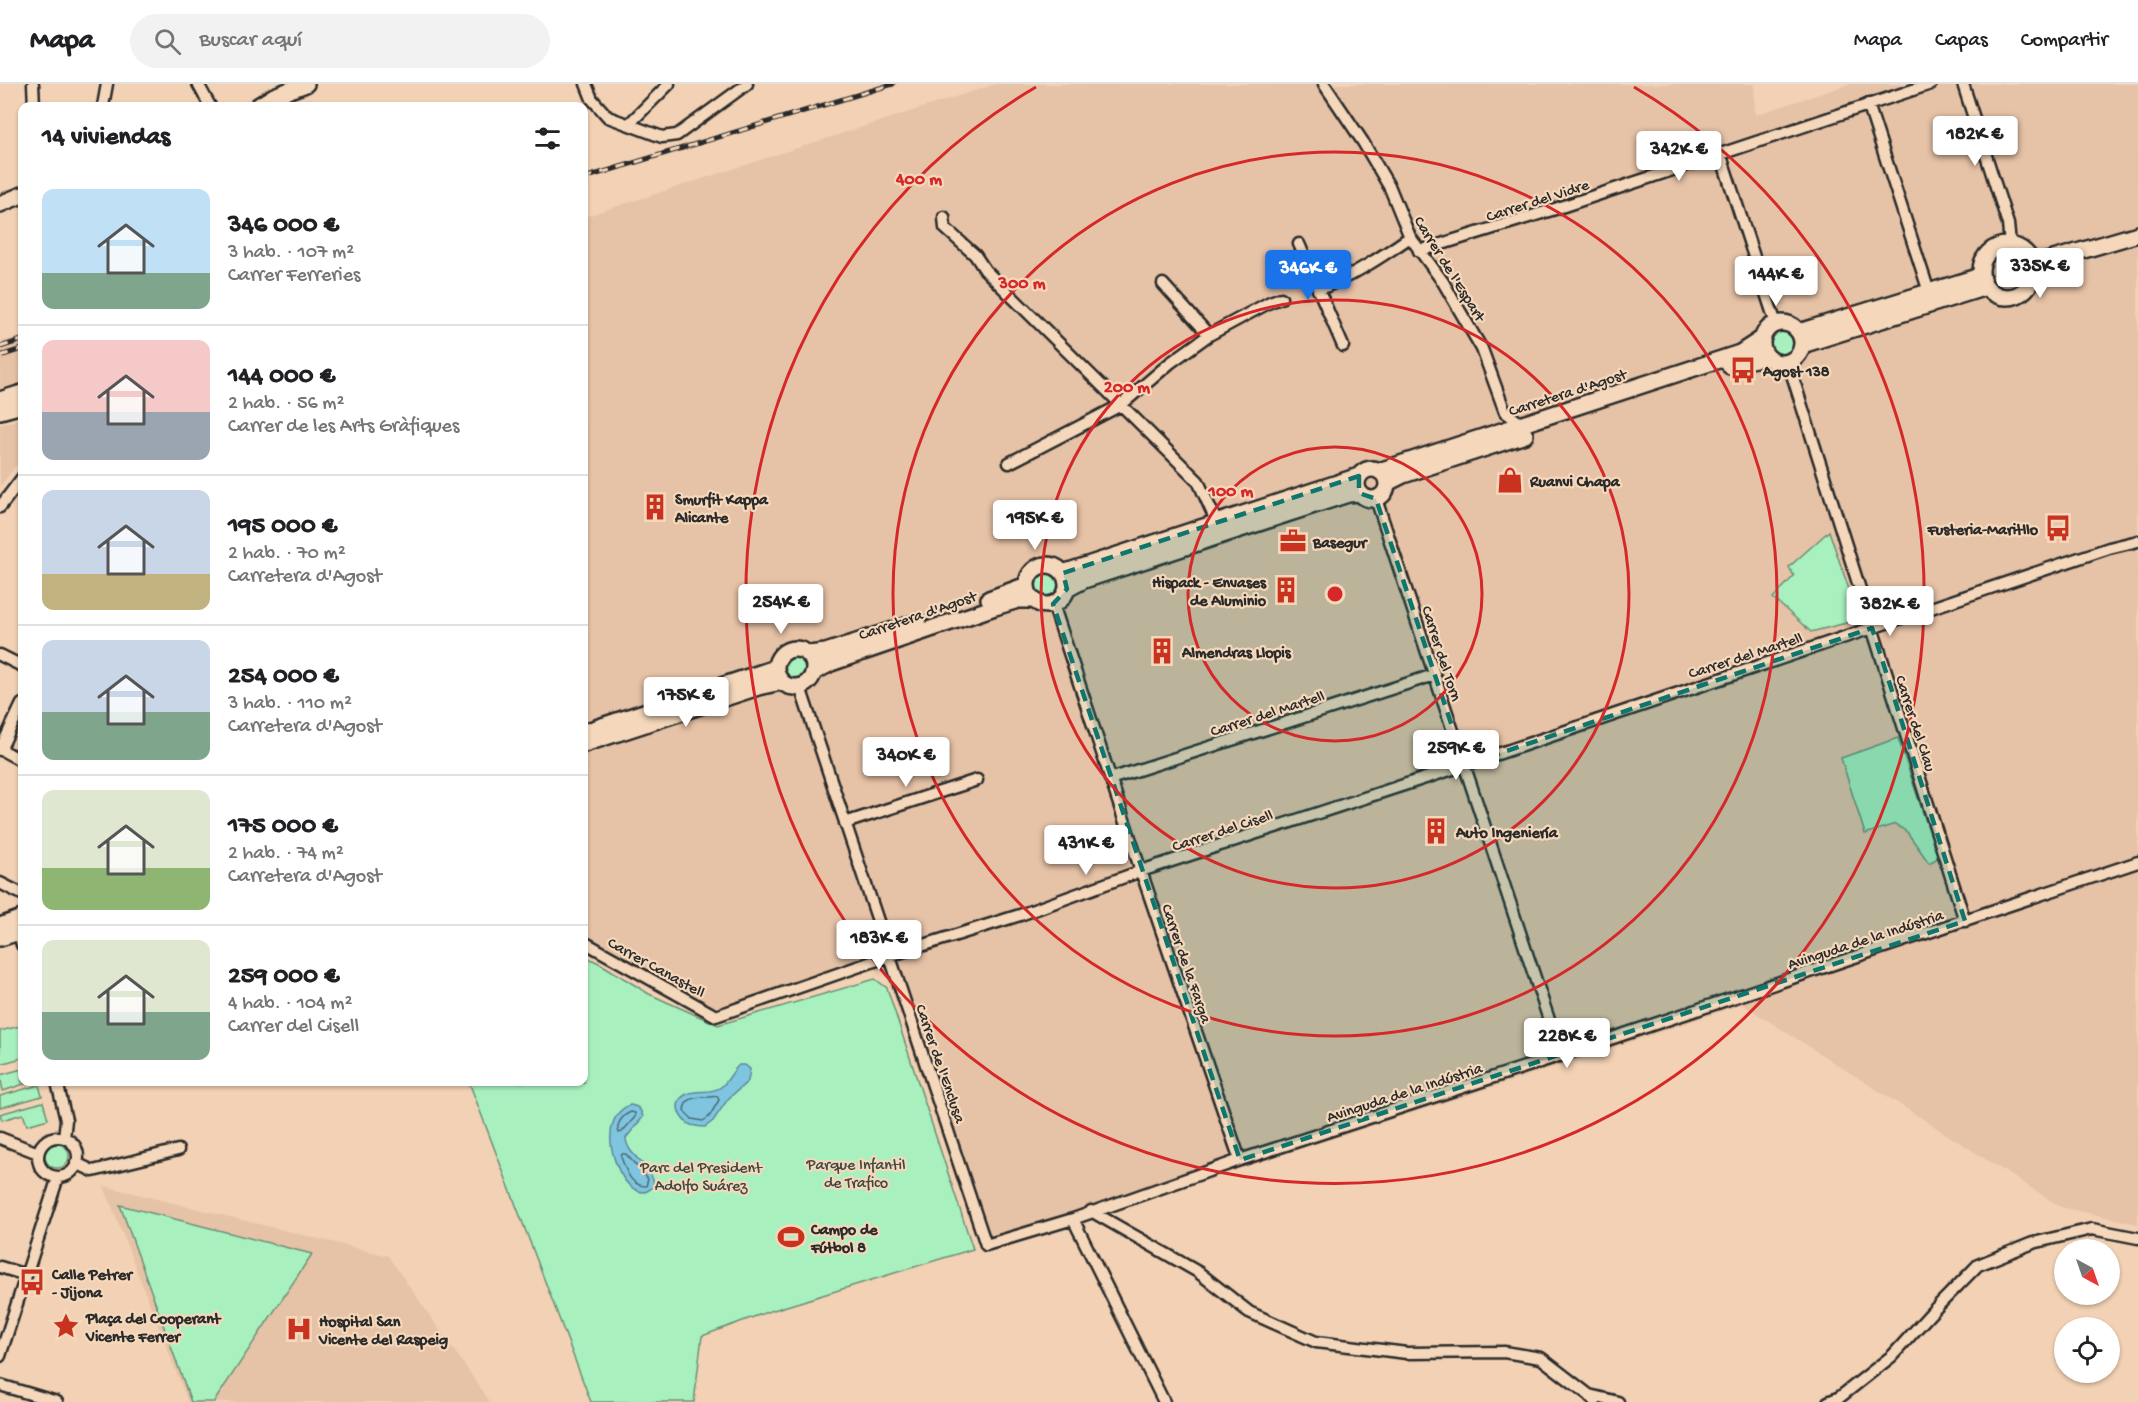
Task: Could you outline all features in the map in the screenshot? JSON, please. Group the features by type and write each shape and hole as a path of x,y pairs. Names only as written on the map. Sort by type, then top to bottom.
{"main road":[{"path":"264,102 306,84"},
{"path":"0,204 18,197"},
{"path":"2033,265 2138,234"},
{"path":"1800,339 1974,278 1983,281 1999,297 2019,296 2029,286 2034,272 2033,265 2027,254 2016,246 1997,247 1983,261 1983,281"},
{"path":"1800,339 1983,281"},
{"path":"1776,324 1791,326 1800,339 1797,356 1788,362 1779,363 1767,357 1763,348 1763,338 1768,329 1776,324"},
{"name":"Carretera d'Agost","path":"1383,477 1497,433 1740,353 1763,338"},
{"name":"Carretera d'Agost","path":"1383,477 1404,475 1744,361 1767,357"},
{"path":"0,400 18,394"},
{"path":"0,411 18,406"},
{"path":"1063,573 1359,476 1368,470 1383,477 1382,495 1376,499 1367,499 1359,493 1356,485 1359,476"},
{"path":"1067,589 1084,580 1348,494 1359,493"},
{"path":"1041,566 1053,566 1063,573 1067,589 1062,598 1047,605 1031,593 1031,574 1041,566"},
{"name":"Carretera d'Agost","path":"808,654 826,652 1031,593"},
{"name":"Carretera d'Agost","path":"814,672 831,663 1018,600 1031,593"},
{"path":"588,743 758,687 781,682 800,687 811,679 814,672 814,665 808,654 797,648 790,649 779,656 775,668 781,682"},
{"path":"588,731 775,668"},
{"path":"0,938 17,929"}],"street":[{"path":"33,84 34,102"},
{"path":"104,102 107,84"},
{"path":"198,84 208,102"},
{"path":"586,84 592,99 608,117 662,137 677,135 747,84"},
{"path":"629,124 669,84"},
{"name":"Carrer de l'Espart","path":"1324,84 1363,142 1390,188 1410,237 1443,282 1482,349 1505,412"},
{"name":"Carrer del Vidre","path":"1419,251 1555,209 1930,84"},
{"path":"1964,84 2008,225 2010,245"},
{"path":"1868,104 1929,292"},
{"path":"1720,153 1776,324"},
{"path":"944,217 945,228 975,255 985,270 1198,481 1216,523"},
{"path":"1318,290 1370,265 1410,237"},
{"path":"1299,244 1342,346"},
{"path":"1163,284 1209,335"},
{"path":"1009,464 1121,405 1170,363 1209,335 1281,298"},
{"name":"Carrer del Clau","path":"1788,362 1965,921"},
{"path":"1497,433 1505,412 1523,424"},
{"path":"0,507 18,483"},
{"name":"Carrer del Torn","path":"1376,499 1561,1056"},
{"name":"Carrer del Martell","path":"1465,765 2109,548 2138,541"},
{"name":"Carrer de la Farga","path":"1053,604 1240,1160"},
{"path":"0,655 18,664"},
{"name":"Carrer del Martell","path":"1110,779 1434,675"},
{"name":"Carrer de l'Enclusa","path":"800,687 986,1245"},
{"path":"18,713 0,750 18,759"},
{"name":"Carrer del Cisell","path":"716,1016 889,956 1020,915 1141,871 1465,765"},
{"path":"845,823 977,780"},
{"name":"Avinguda de la Indústria","path":"986,1245 1073,1219 1240,1160 1561,1056 2138,862"},
{"path":"0,883 18,892"},
{"name":"Carrer Canastell","path":"588,944 716,1016"},
{"path":"58,1086 66,1120 64,1138"},
{"path":"57,1137 64,1138 75,1148 76,1163 69,1173 58,1177 45,1173 38,1160 38,1153 45,1142 57,1137"},
{"path":"0,1138 38,1153"},
{"path":"76,1163 93,1172 178,1150"},
{"path":"0,1356 58,1177"},
{"path":"1091,1212 1198,1272 1249,1312 1316,1342 1407,1353 1504,1352 1540,1358 1592,1398 1618,1402"},
{"path":"1073,1219 1164,1402"},
{"path":"1828,1402 1840,1396 1892,1356 1978,1264 2033,1243 2092,1229 2138,1238"},
{"path":"0,1267 26,1275"},
{"path":"0,1385 57,1402"}],"highlighted area":[{"path":"1359,476 1359,493 1376,499 1465,765 1872,628 1965,921 1240,1160 1053,604 1067,589 1063,573"}],"shaded area":[{"path":"996,84 1754,84 1755,115 1850,84 2138,84 2138,1224 2061,1207 1742,1004 1592,1055 981,1252 884,968 713,1007 588,950 588,216"},
{"path":"18,337 18,387 0,393 0,342"},
{"path":"18,419 18,463 0,486 0,425"},
{"name":"Hospital San Vicente del Raspeig","path":"104,1186 388,1256 490,1402 188,1402"}],"green space":[{"path":"1782,329 1792,333 1796,343 1792,353 1782,357 1772,353 1768,343 1772,333"},
{"path":"1829,531 1856,610 1850,622 1811,632 1773,598 1794,576 1789,567"},
{"path":"1047,572 1056,576 1060,585 1056,594 1047,598 1038,594 1034,585 1038,576"},
{"path":"789,656 799,656 806,663 806,673 799,680 789,680 782,673 782,663"},
{"path":"1898,738 1938,858 1929,863 1907,832 1895,824 1865,834 1841,758"},
{"name":"Parc del President Adolfo Suárez","path":"588,958 649,994 718,1025 875,979 887,988 973,1249 767,1312 702,1336 694,1402 591,1402 471,1086 588,1086"},
{"path":"18,1026 18,1059 0,1064 0,1031"},
{"path":"18,1070 18,1086 3,1091 0,1075"},
{"path":"39,1086 42,1096 0,1108 0,1096"},
{"path":"43,1102 48,1119 27,1125 23,1114 2,1120 0,1114"},
{"path":"57,1144 66,1147 69,1156 66,1165 57,1168 48,1165 45,1156 48,1147"},
{"path":"120,1205 312,1254 214,1402 191,1402"}],"water":[{"path":"739,1065 745,1065 750,1069 748,1081 728,1099 713,1121 701,1127 691,1125 683,1119 678,1106 681,1098 689,1093 712,1091 721,1087"},
{"path":"630,1105 639,1108 643,1117 626,1138 627,1145 649,1171 654,1185 644,1192 634,1189 624,1179 611,1147 611,1130 617,1115"}],"railway":[{"path":"588,177 893,84"},
{"path":"0,347 18,341"},
{"path":"0,356 18,350"}],"place":[{"name":"Agost 138","path":"1743,370"},
{"name":"Ruanvi Chapa","path":"1510,480"},
{"name":"Smurfit Kappa Alicante","path":"655,507"},
{"name":"Fusteria-Maritllo","path":"2058,528"},
{"name":"Basegur","path":"1293,541"},
{"name":"Hispack - Envases de Aluminio","path":"1286,590"},
{"name":"Almendras Llopis","path":"1162,651"},
{"name":"Auto Ingeniería","path":"1436,831"},
{"name":"Campo de Fútbol 8","path":"791,1237"},
{"name":"Calle Petrer - Jijona","path":"32,1282"},
{"name":"Plaça del Cooperant Vicente Ferrer","path":"66,1326"},
{"name":"Hospital San Vicente del Raspeig","path":"299,1329"}],"park label":[{"name":"Parque Infantil de Trafico","path":"856,1172"}]}
